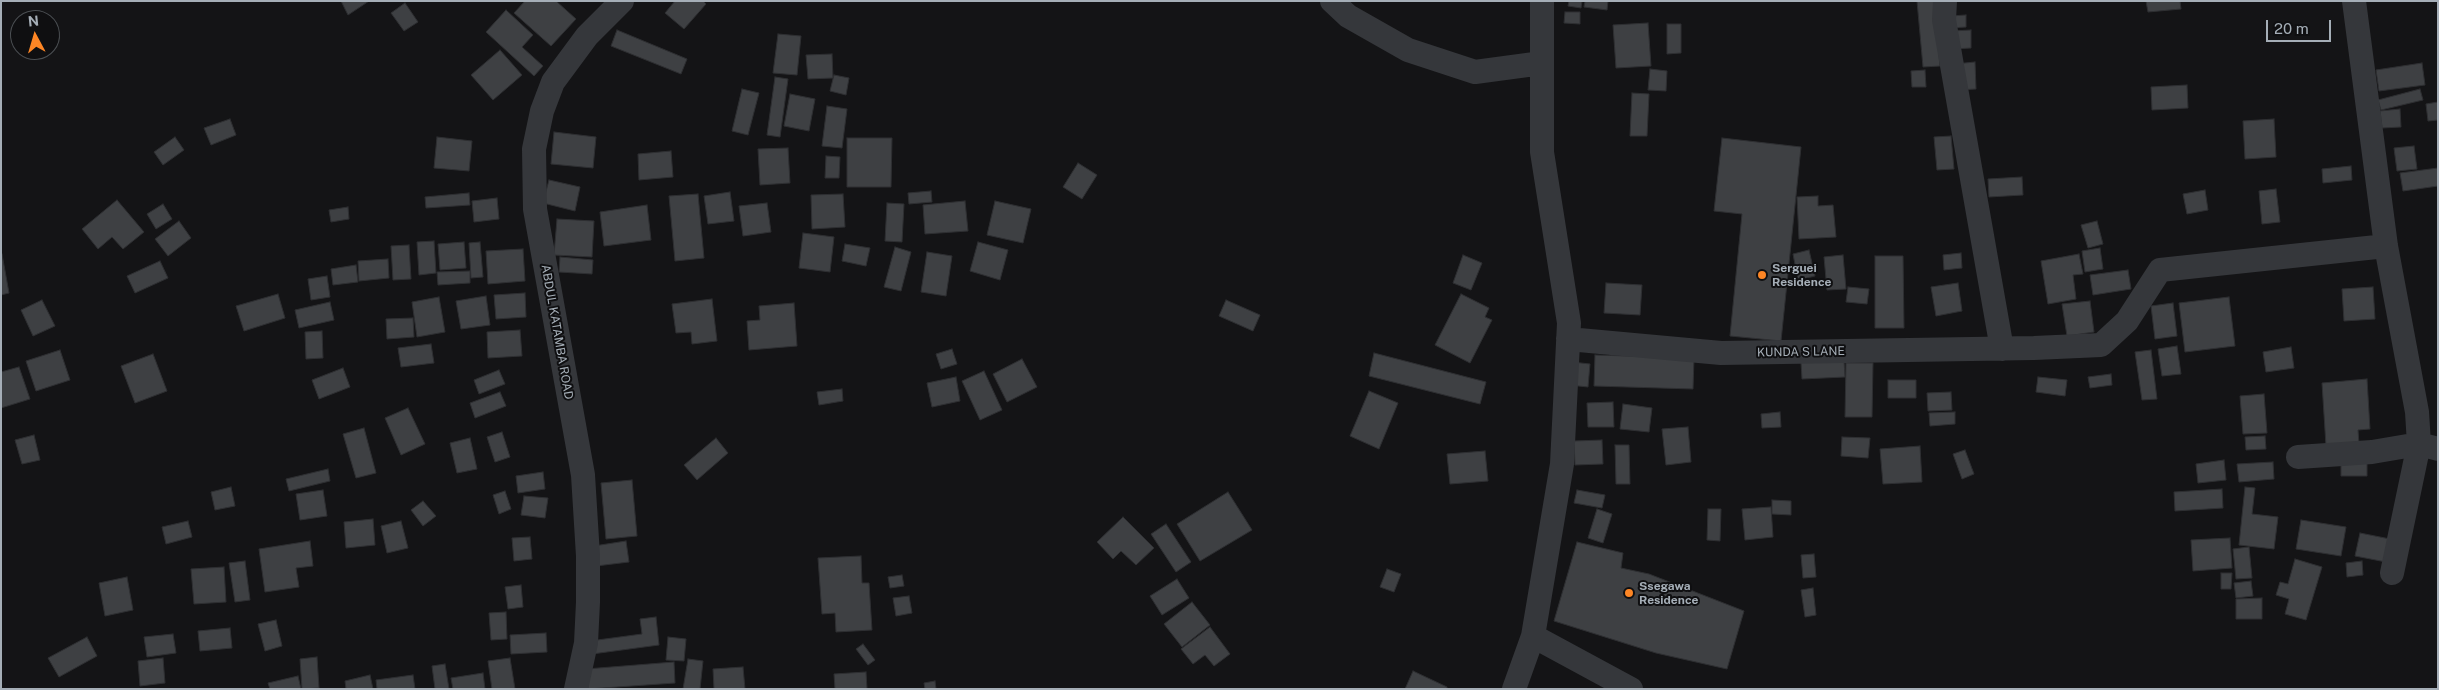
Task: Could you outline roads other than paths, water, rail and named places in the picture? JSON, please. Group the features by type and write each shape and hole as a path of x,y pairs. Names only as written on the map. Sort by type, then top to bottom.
{"street":[{"name":"ABDUL KATAMBA ROAD","path":"576,689 586,642 588,602 588,556 583,475 535,209 534,149 542,112 553,82 587,36 622,1"},
{"path":"1332,1 1348,16 1408,50 1475,72 1542,63"},
{"path":"1514,689 1533,636 1562,464 1569,323 1542,152 1542,1"},
{"path":"1945,1 1944,20 2002,349"},
{"path":"2354,1 2386,246 2417,412 2429,447 2392,573"},
{"name":"KUNDA S LANE","path":"1568,339 1721,353 2002,349 2101,345 2127,321 2160,270 2386,246"},
{"path":"2298,457 2429,447"},
{"path":"1533,636 1631,689"}],"place":[{"name":"Serguei Residence","path":"1762,275"},
{"name":"Ssegawa Residence","path":"1629,593"}]}
